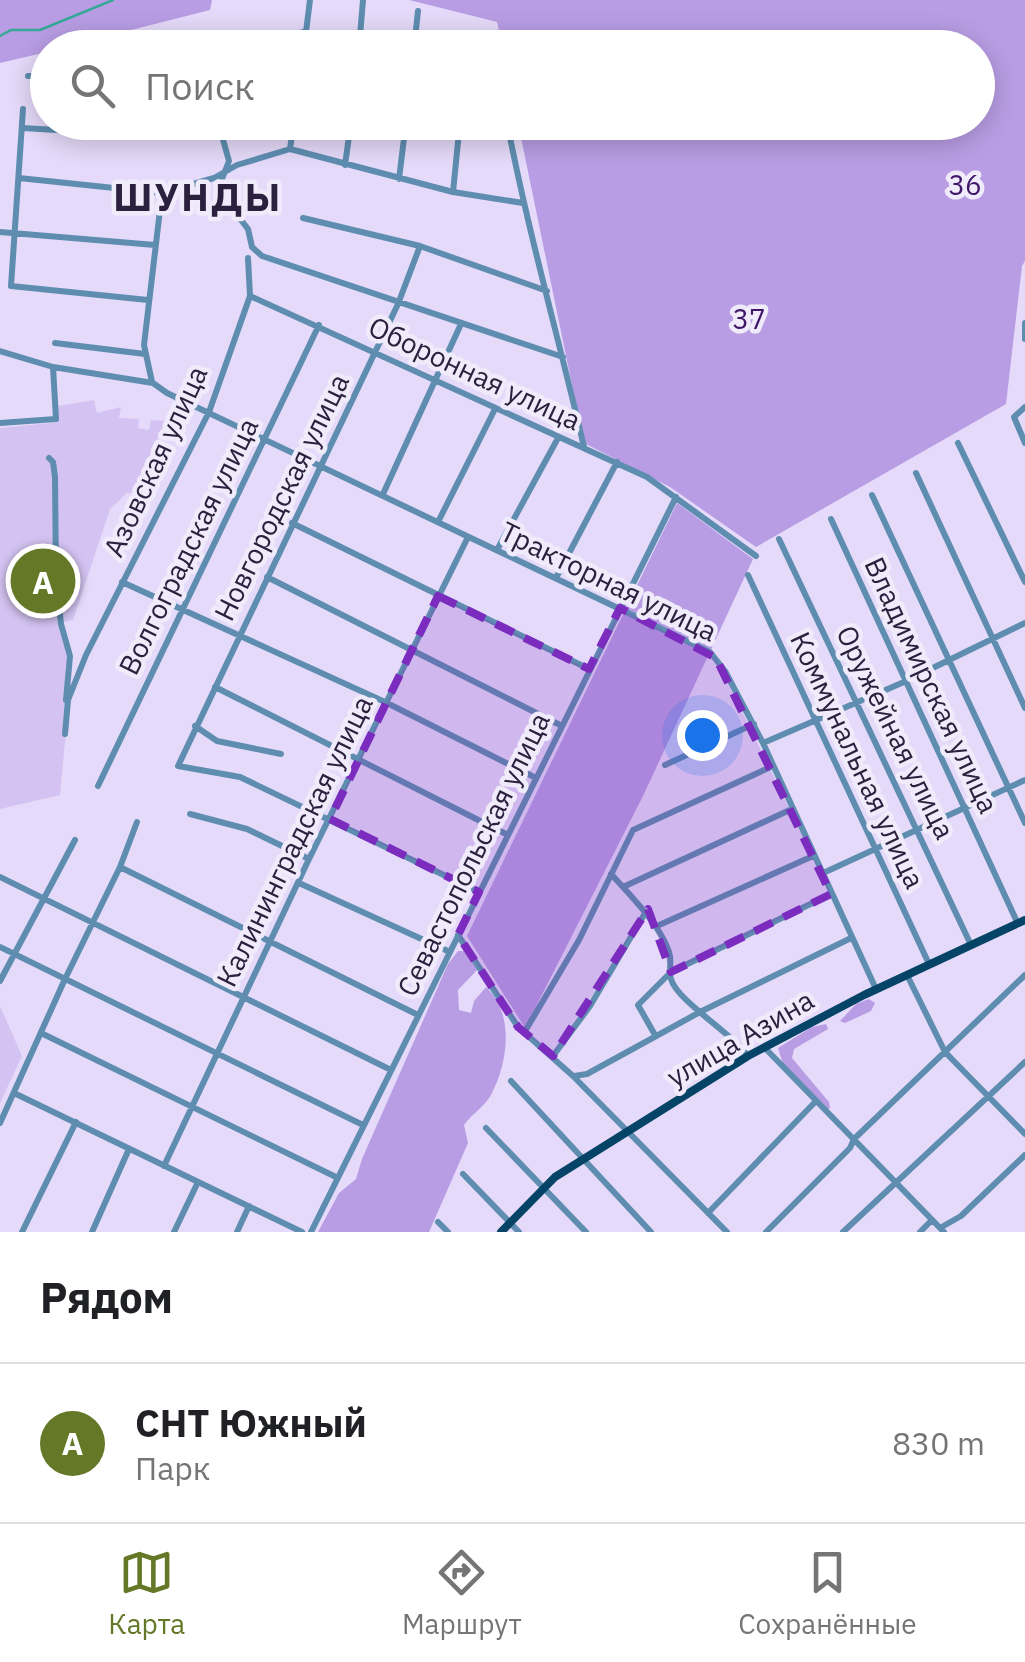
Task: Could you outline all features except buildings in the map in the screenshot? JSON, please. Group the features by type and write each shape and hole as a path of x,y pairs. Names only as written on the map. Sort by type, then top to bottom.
{"main road":[{"name":"улица Азина","path":"501,1232 544,1186 748,1056 876,989 1021,922"}],"street":[{"path":"306,30 310,0"},
{"path":"361,30 364,0"},
{"path":"416,30 418,11"},
{"path":"24,109 11,286 148,300"},
{"path":"23,128 30,128"},
{"path":"223,140 229,160 222,179 234,210 248,229 252,247 262,256 563,357"},
{"path":"290,149 291,140"},
{"path":"345,165 348,140"},
{"path":"399,179 404,140"},
{"path":"453,192 458,140"},
{"path":"511,140 584,448"},
{"path":"18,178 162,193 290,149 453,192 523,204"},
{"path":"153,383 144,354 162,193"},
{"path":"304,218 420,246 548,292"},
{"path":"0,232 156,245"},
{"name":"Новгородская улица","path":"330,819 240,777 178,766 398,304 420,246"},
{"name":"Азовская улица","path":"70,656 63,737 68,700 86,655 209,412 250,296 248,258"},
{"name":"Оборонная улица","path":"250,296 647,477 756,556"},
{"path":"1025,322 1025,339"},
{"path":"383,494 460,324"},
{"name":"Волгоградская улица","path":"98,786 319,325"},
{"path":"54,342 144,354"},
{"name":"Тракторная улица","path":"0,351 53,367 153,383 166,393 710,652 754,724 876,989"},
{"path":"0,423 56,419 53,367"},
{"path":"1025,407 1014,417 1025,443"},
{"path":"438,522 495,409"},
{"path":"497,550 558,438"},
{"path":"958,443 1025,582"},
{"path":"49,458 55,477 56,578 61,624 70,656 86,655"},
{"path":"556,578 617,462"},
{"path":"916,473 1025,708"},
{"path":"872,495 1025,822"},
{"name":"Севастопольская улица","path":"310,1232 676,497"},
{"name":"Владимирская улица","path":"831,519 904,682 1021,922"},
{"path":"292,523 589,669"},
{"name":"Калининградская улица","path":"164,1166 309,859 468,537"},
{"name":"Оружейная улица","path":"778,539 920,830 971,945"},
{"name":"Коммунальная улица","path":"748,575 929,964"},
{"path":"267,577 562,726"},
{"path":"122,582 385,702 536,778"},
{"path":"763,743 904,682 1025,623"},
{"path":"215,687 508,834"},
{"path":"665,765 754,724"},
{"path":"195,726 217,741 280,754"},
{"path":"524,1033 578,940 632,830 773,766"},
{"path":"822,874 1025,780"},
{"path":"623,887 792,809"},
{"path":"190,814 246,829 309,859"},
{"path":"330,819 479,892"},
{"path":"0,1123 120,867 137,822"},
{"path":"0,980 74,840"},
{"path":"656,926 812,856"},
{"path":"120,867 418,1015"},
{"path":"611,874 656,926 670,953 671,979 748,1056"},
{"path":"0,877 391,1070"},
{"path":"299,883 450,952"},
{"path":"655,1035 638,1005 672,972 831,894"},
{"path":"552,1056 590,1006 644,915"},
{"path":"458,935 524,1033 573,1076 727,1232"},
{"path":"573,1076 586,1074 655,1035 851,938"},
{"path":"0,947 363,1126"},
{"path":"766,1232 854,1140 1025,974"},
{"path":"906,975 945,1052 1025,1134"},
{"path":"41,1033 338,1178"},
{"path":"764,1047 942,1230 1025,1155"},
{"path":"843,1232 1025,1062"},
{"path":"586,1074 588,1091"},
{"path":"511,1081 651,1232"},
{"path":"14,1093 302,1232"},
{"path":"708,1212 816,1101"},
{"path":"22,1232 76,1122"},
{"path":"486,1128 586,1232"},
{"path":"92,1232 129,1149"},
{"path":"462,1174 519,1232"},
{"path":"174,1232 198,1182"},
{"path":"237,1232 250,1206"},
{"path":"920,1232 931,1221"},
{"path":"438,1222 448,1232"}],"highlighted area":[{"path":"438,596 589,669 620,608 716,658 831,894 671,972 648,909 553,1056 518,1027 458,935 479,892 330,819"}],"shaded area":[{"path":"94,400 97,413 121,407 119,418 139,419 138,428 149,430 151,420 166,421 132,493 110,509 73,620 63,622 72,666 60,795 0,809 0,428 57,421 58,406"},
{"path":"0,1006 22,1056 0,1103"}],"green space":[{"path":"0,0 212,0 210,10 131,30 30,30 30,56 0,63"},
{"name":"37","path":"409,0 1025,0 1025,261 1006,404 756,547 670,487 584,443 522,140 995,140 995,30 499,30 497,22"},
{"path":"677,503 753,559 643,796 525,1028 467,936"},
{"path":"458,951 464,951 478,969 458,990 459,1010 471,1013 474,1001 486,987 495,998 505,1025 505,1054 491,1095 464,1125 468,1143 429,1232 318,1232 339,1193 356,1179 448,964"},
{"path":"869,999 875,1003 871,1011 845,1023 840,1021 856,1004"},
{"path":"826,1024 828,1029 794,1049 792,1058 829,1102 828,1109 783,1064 778,1048 812,1027"}],"waterway":[{"path":"0,36 11,30 40,30 113,0"}],"place":[{"name":"СНТ Южный","path":"43,581"}],"district":[{"name":"ШУНДЫ","path":"198,196"}],"park label":[{"name":"36","path":"965,184"}]}
